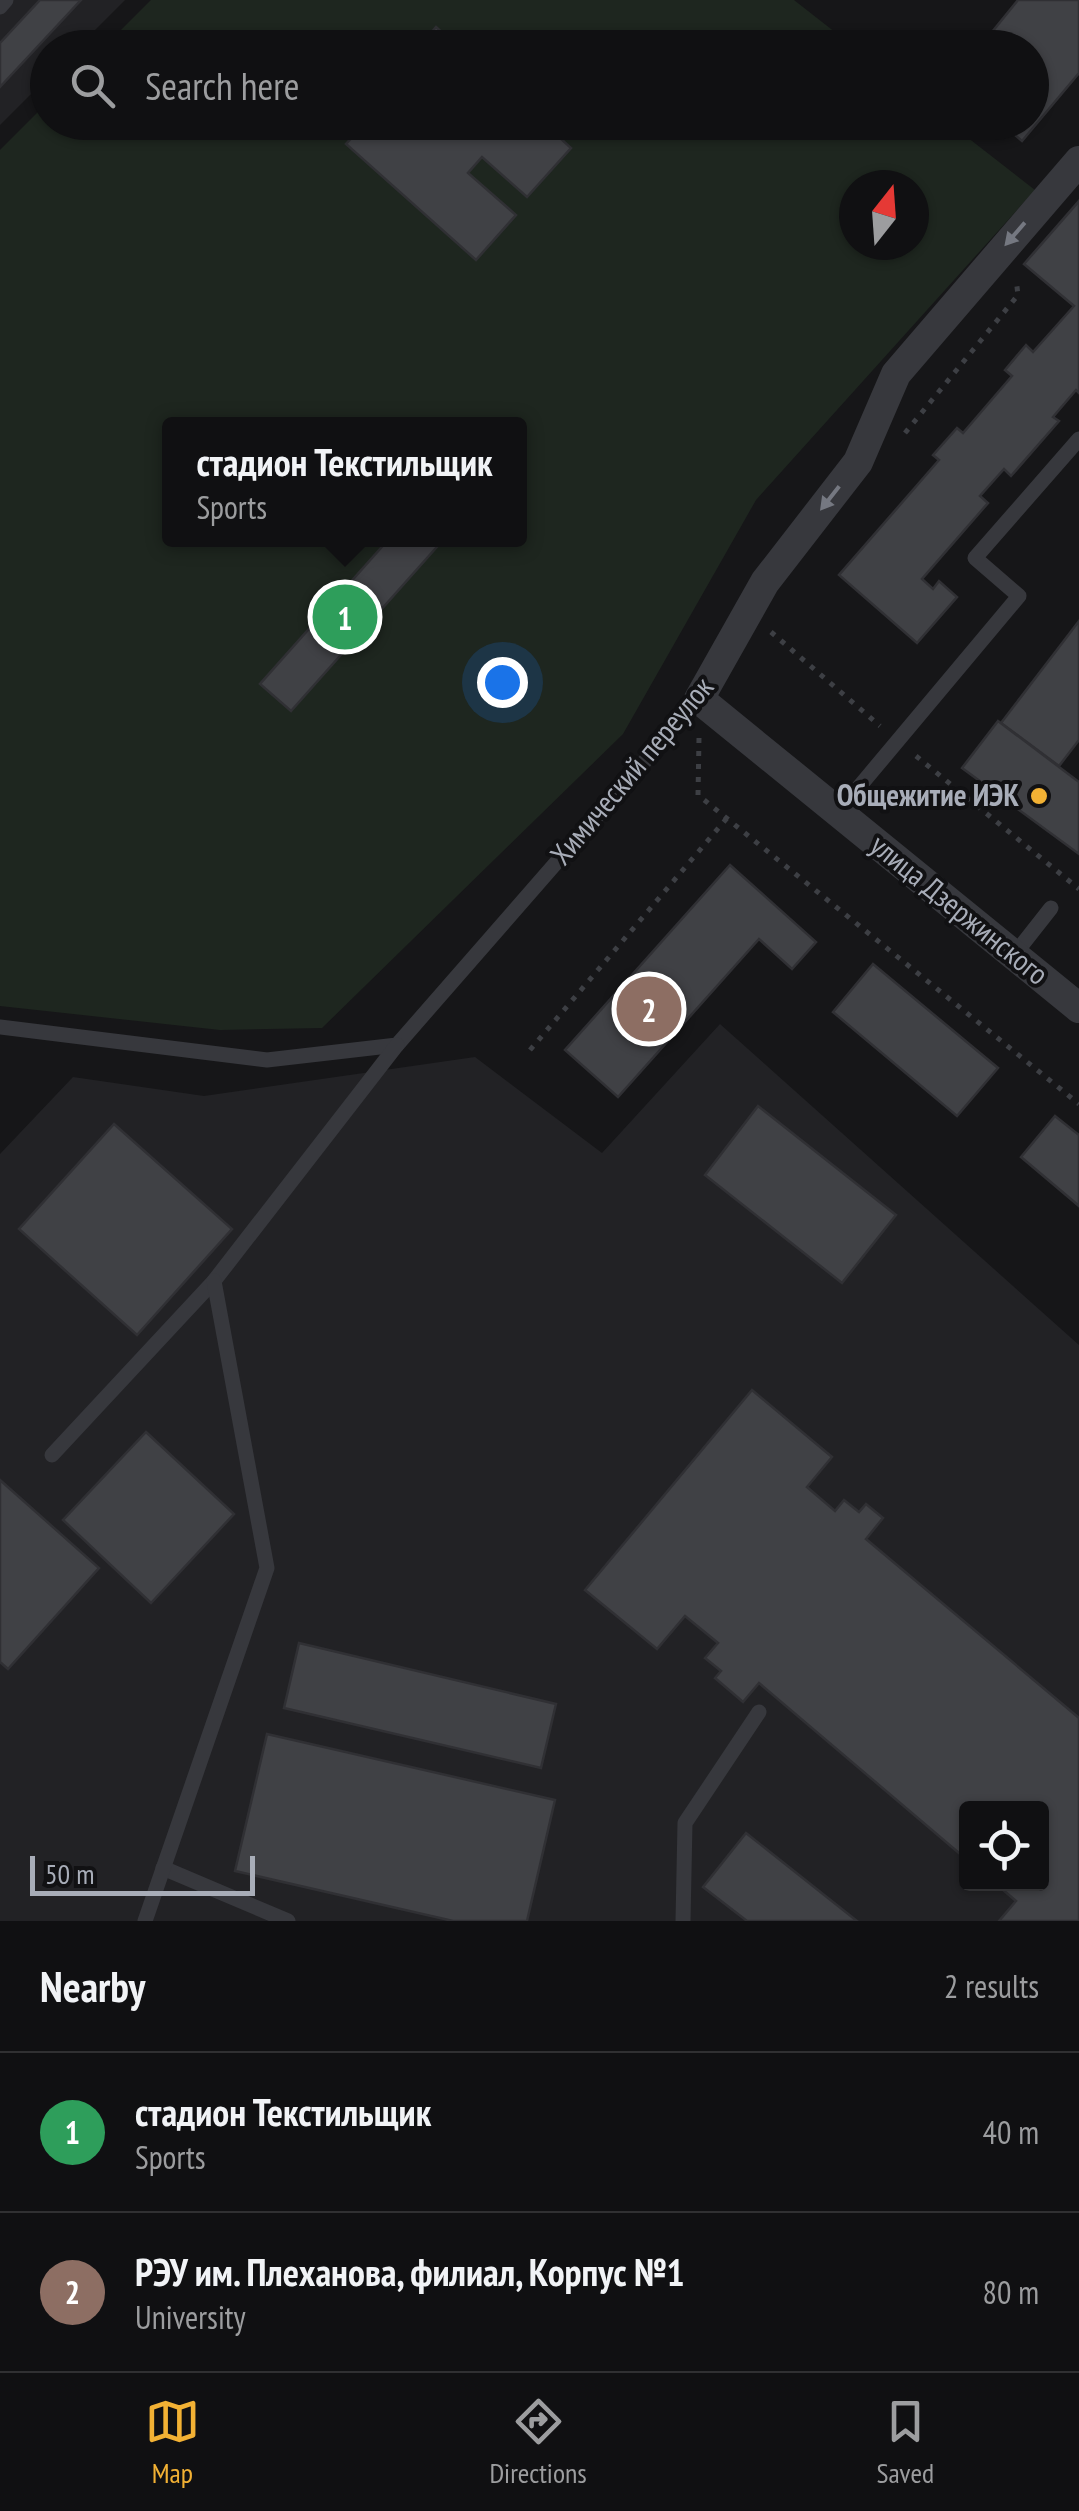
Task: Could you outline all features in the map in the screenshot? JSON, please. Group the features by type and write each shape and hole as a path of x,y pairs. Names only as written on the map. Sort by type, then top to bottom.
{"street":[{"name":"Химический переулок","path":"699,699 766,582 858,462 896,374 1079,161"},
{"name":"улица Дзержинского","path":"699,699 1079,1008"}],"lane":[{"path":"0,7 6,0"},
{"path":"838,812 1019,596 975,558 1079,439"},
{"name":"Химический переулок","path":"52,1456 214,1282 397,1045 699,699"},
{"path":"1014,955 1051,908"},
{"path":"0,1027 266,1060 397,1045"},
{"path":"144,1921 267,1568 214,1282"},
{"path":"683,1921 685,1823 760,1712"},
{"path":"163,1868 288,1921"}],"path":[{"path":"894,446 1018,295 1013,236"},
{"path":"763,625 1079,890"},
{"path":"699,699 698,795 1079,1104"},
{"path":"530,1050 727,818"}],"shaded area":[{"path":"0,0 125,0 95,30 30,30 30,95 0,125"},
{"path":"151,0 794,0 832,30 121,30"},
{"path":"30,120 30,140 971,140 1035,190 756,500 623,734 322,1028 220,1030 0,1006 0,150"},
{"path":"720,1024 1079,1345 1079,1921 0,1921 0,1154 73,1077 204,1096 475,1057 602,1153"}],"building":[{"path":"40,0 81,0 53,30 30,30 30,55 0,87 0,43"},
{"path":"1018,0 1079,0 1079,73 1049,109 1049,30 994,30"},
{"path":"350,140 562,140 571,148 527,197 482,157 468,173 516,215 476,260 346,144"},
{"path":"1079,201 1079,393 1076,390 1053,417 1059,421 1011,476 1004,469 980,496 988,503 922,579 933,589 939,581 957,597 917,643 839,575 939,460 933,455 957,428 963,433 1012,376 1005,370 1026,345 1033,352 1074,306 1024,264"},
{"path":"382,547 437,547 291,711 260,684"},
{"name":"Общежитие ИЭК","path":"1079,621 1079,740 1059,766 1001,723"},
{"name":"Общежитие ИЭК","path":"998,721 1079,782 1079,854 962,768"},
{"path":"730,865 816,942 792,969 759,939 618,1097 565,1050"},
{"path":"873,964 998,1068 957,1116 833,1012"},
{"path":"758,1106 896,1215 842,1283 705,1175"},
{"path":"1055,1116 1079,1135 1079,1206 1021,1157"},
{"path":"114,1124 232,1229 137,1335 19,1229"},
{"path":"752,1390 832,1457 807,1487 835,1511 844,1500 859,1512 866,1504 883,1518 866,1539 1079,1718 1079,1921 999,1921 1016,1901 1004,1891 1049,1891 1049,1801 959,1801 959,1853 759,1683 743,1702 715,1678 721,1671 705,1658 718,1643 685,1616 657,1649 585,1590"},
{"path":"146,1432 234,1514 151,1603 63,1520"},
{"path":"0,1480 99,1568 8,1669 0,1662"},
{"path":"299,1643 556,1704 541,1768 284,1708"},
{"path":"267,1734 555,1800 527,1921 453,1921 235,1871"},
{"path":"746,1833 857,1921 747,1921 703,1887"}],"place":[{"name":"стадион Текстильщик","path":"345,617"},
{"name":"Общежитие ИЭК","path":"1039,796"},
{"name":"РЭУ им. Плеханова, филиал, Корпус №1","path":"649,1009"}]}
